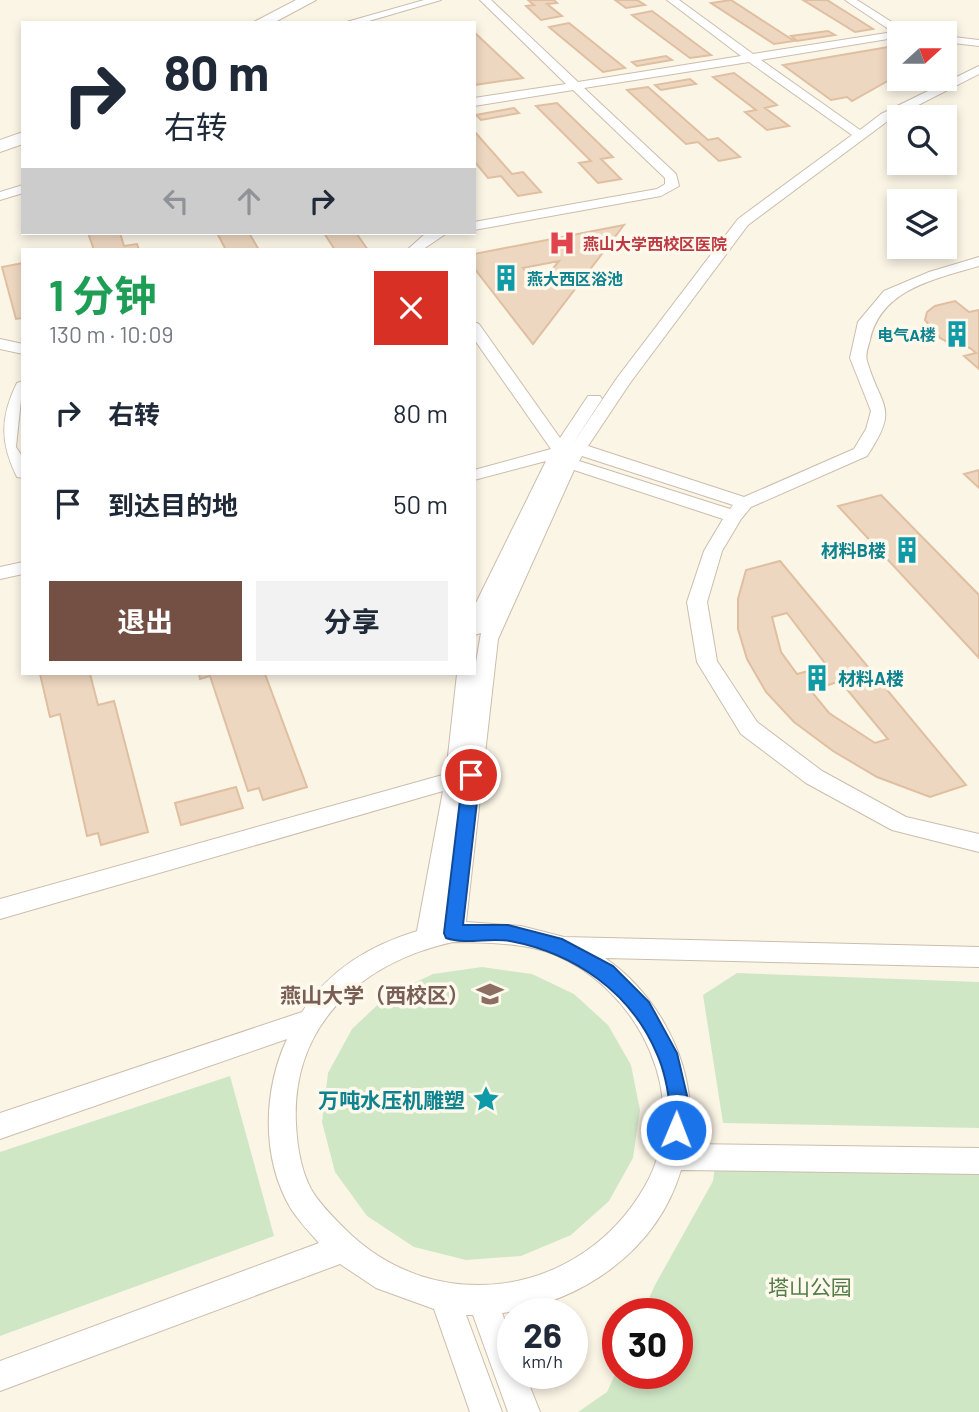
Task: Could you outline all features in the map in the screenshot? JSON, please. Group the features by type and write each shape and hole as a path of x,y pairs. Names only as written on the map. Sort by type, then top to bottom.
{"main road":[{"path":"264,21 308,0"},
{"path":"0,147 21,137"}],"street":[{"path":"356,21 436,0"},
{"path":"476,226 661,192 672,186 671,177 485,0"},
{"path":"672,0 856,132"},
{"path":"850,0 887,23"},
{"path":"476,102 887,35"},
{"path":"957,40 979,43"},
{"path":"957,72 979,61"},
{"path":"856,132 979,69"},
{"path":"476,624 569,455 743,222 856,132 877,112 918,91"},
{"path":"0,196 21,190"},
{"path":"419,248 434,235"},
{"path":"979,261 934,275 889,294 866,322 858,358 879,411 874,429 861,452 739,510 713,551 697,602 707,662 749,728 814,777 900,824 979,843"},
{"path":"476,330 569,455"},
{"path":"0,344 21,349"},
{"path":"21,389 12,402 6,447 21,470"},
{"path":"441,935 488,639 569,455"},
{"path":"476,475 569,455 739,510"},
{"path":"0,573 21,568"},
{"path":"464,777 467,675"},
{"path":"0,909 464,777"},
{"path":"562,947 606,972 642,1008 667,1053 679,1104 674,1157 649,1212 606,1257 548,1288 482,1300 445,1297 389,1280 342,1249 300,1197 281,1137 284,1076 308,1021 341,983 381,955 441,935 508,933 562,947 979,957"},
{"path":"0,1126 308,1021"},
{"path":"674,1157 979,1161"},
{"path":"0,1376 342,1249"},
{"path":"445,1297 486,1412"},
{"path":"482,1300 524,1412"}],"green space":[{"path":"482,967 532,974 574,994 608,1025 631,1065 640,1110 633,1158 609,1201 571,1235 521,1256 466,1260 414,1247 367,1216 335,1172 322,1122 328,1073 352,1029 388,995 433,974"},
{"path":"737,973 979,982 979,1128 723,1123 703,995"},
{"path":"230,1076 274,1236 0,1336 0,1152"},
{"name":"塔山公园","path":"716,1158 979,1161 979,1412 578,1412 608,1389 693,1389 693,1298 649,1298 713,1181"}],"building":[{"path":"528,0 554,0 557,3 547,4 562,16 541,20 526,6 534,5"},
{"path":"615,0 637,0 645,5 626,8"},
{"path":"731,0 794,41 774,44 711,3"},
{"path":"803,0 827,0 873,29 855,32"},
{"path":"652,11 711,55 690,58 632,15"},
{"path":"569,23 625,68 603,72 549,27"},
{"path":"828,31 835,35 797,41 791,36"},
{"path":"476,34 523,78 476,85"},
{"path":"887,47 887,81 852,101 847,97 831,100 783,65"},
{"path":"666,56 672,60 637,66 632,62"},
{"path":"734,73 777,105 765,108 789,126 767,130 745,112 756,110 713,77"},
{"path":"690,79 696,84 661,90 655,85"},
{"path":"648,87 708,140 718,138 740,157 719,161 698,142 686,144 627,90"},
{"path":"557,103 613,157 601,159 621,179 598,183 579,163 591,161 536,106"},
{"path":"514,108 519,113 481,120 476,115"},
{"path":"476,133 512,174 523,172 541,192 518,196 501,176 488,178 476,163"},
{"name":"燕大西区浴池","path":"624,225 533,344 476,271 476,254","holes":["559,261 538,287 523,268"]},
{"path":"89,235 121,235 124,246 137,244 138,248 93,248"},
{"path":"218,235 250,235 258,248 225,248"},
{"path":"325,235 357,235 367,248 334,248"},
{"path":"21,263 21,318 16,319 2,267"},
{"name":"电气A楼","path":"955,301 969,312 979,310 979,369 964,356 976,353 970,348 953,345 940,338 925,320 927,312 935,306"},
{"path":"979,470 979,488 964,474"},
{"name":"材料B楼","path":"881,495 979,595 979,658 838,506"},
{"name":"材料A楼","path":"780,561 966,785 930,797 877,777 833,751 794,722 766,692 747,659 738,629 738,599 746,570","holes":["787,613 827,666 797,674 781,652 772,617","840,681 888,739 875,743 829,713 811,691"]},
{"path":"40,675 90,675 98,705 114,701 148,832 101,845 98,833 87,836 60,714 50,717"},
{"path":"199,675 265,675 307,787 263,800 259,788 248,791 210,676 200,679"},
{"path":"236,787 243,808 181,825 175,803"}],"place":[{"name":"燕山大学西校区医院","path":"562,243"},
{"name":"燕大西区浴池","path":"506,278"},
{"name":"电气A楼","path":"957,334"},
{"name":"材料B楼","path":"907,550"},
{"name":"材料A楼","path":"817,678"},
{"name":"燕山大学（西校区）","path":"490,994"},
{"name":"万吨水压机雕塑","path":"486,1099"}],"route":[{"path":"471,775 453,933 508,933 562,947 606,972 642,1008 667,1053 679,1104 676,1130"}]}
